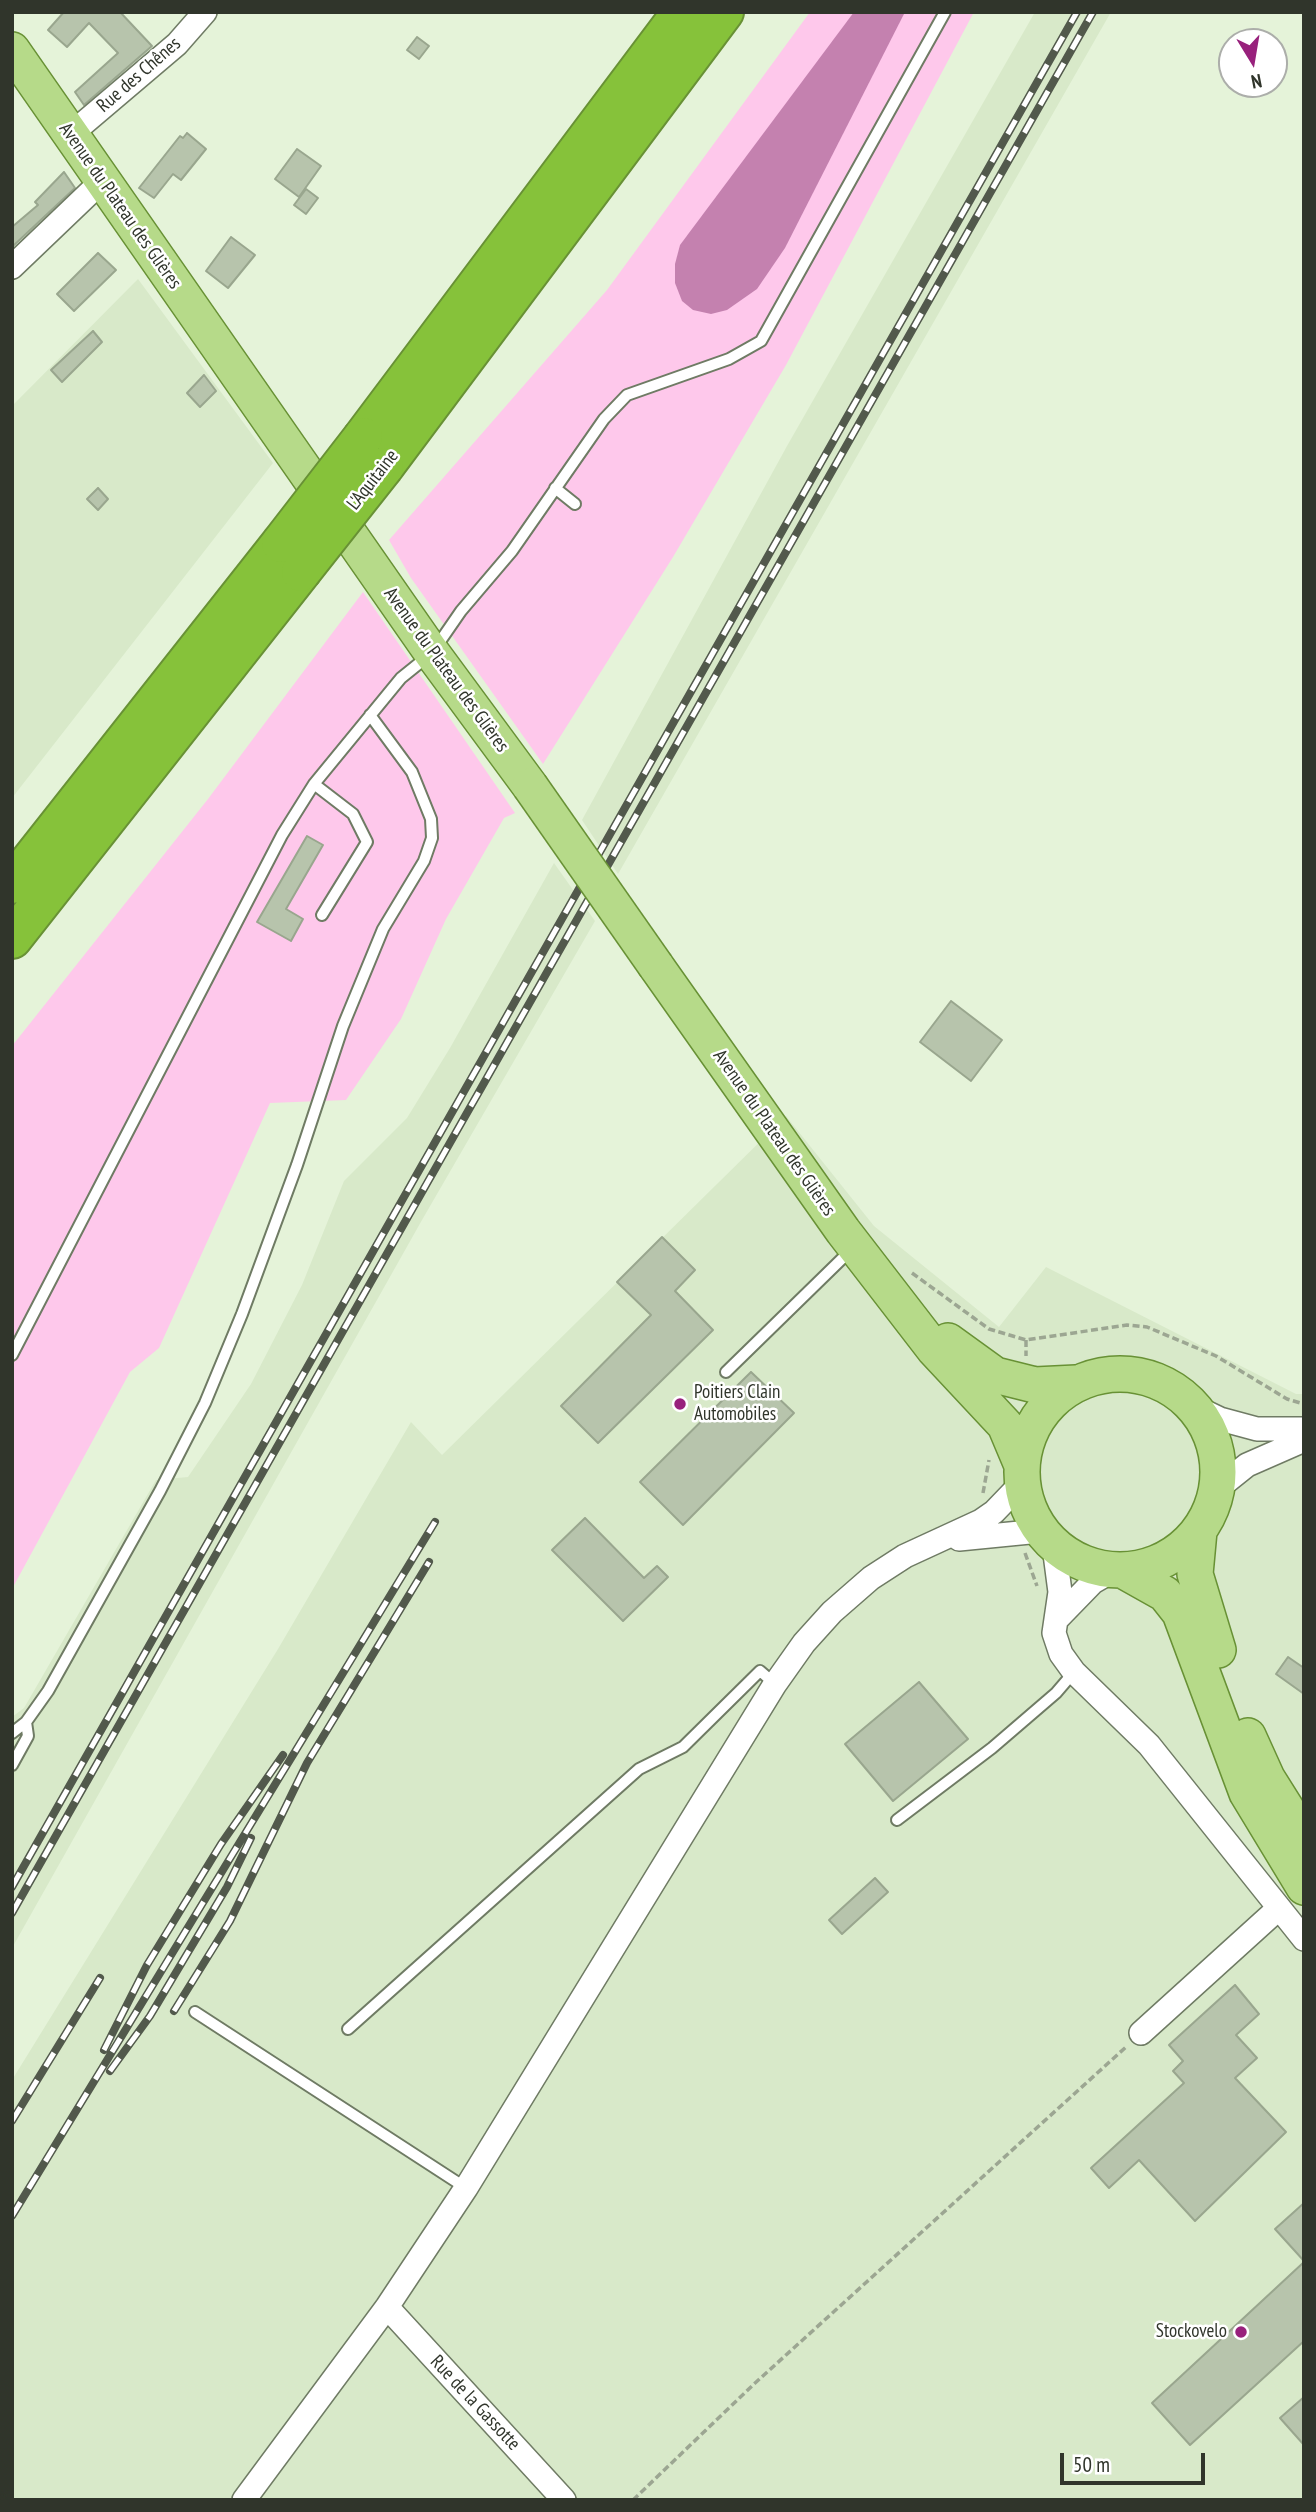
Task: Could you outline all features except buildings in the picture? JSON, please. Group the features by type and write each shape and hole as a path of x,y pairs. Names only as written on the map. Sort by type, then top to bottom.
{"highway":[{"name":"L'Aquitaine","path":"374,452 682,12"},
{"name":"L'Aquitaine","path":"12,884 291,558 724,12"},
{"name":"L'Aquitaine","path":"19,940 291,558"}],"main road":[{"name":"Avenue du Plateau des Glières","path":"12,50 432,653 530,786 855,1247 898,1278 955,1346 995,1375 1035,1385 1076,1383"},
{"name":"Avenue du Plateau des Glières","path":"898,1278 934,1349 1005,1425 1021,1473"},
{"path":"1118,1571 1153,1565 1170,1556 1199,1531 1211,1511 1217,1489 1215,1445 1206,1424 1193,1406 1162,1384 1126,1373 1100,1375 1076,1383 1048,1403 1029,1431 1021,1473 1027,1509 1039,1543 1081,1563 1118,1571 1165,1594 1180,1613 1247,1793 1295,1893"},
{"path":"1199,1531 1195,1563 1198,1587 1237,1709 1267,1778 1304,1837"}],"street":[{"name":"Rue des Chênes","path":"71,134 177,44 205,12"},
{"path":"12,267 103,180"},
{"path":"1193,1406 1247,1427 1278,1431 1304,1429"},
{"path":"1217,1489 1247,1465 1304,1440"},
{"path":"244,2500 387,2307 466,2188 775,1684 818,1627 871,1578 905,1556 939,1542 994,1513 1021,1473"},
{"path":"939,1542 1039,1543 1059,1572 1058,1618 1054,1633 1056,1644 1074,1672 1295,1893 1304,1939"},
{"path":"1058,1618 1083,1590 1118,1571"},
{"path":"1141,2033 1295,1893"},
{"name":"Rue de la Gassotte","path":"387,2307 564,2500"}],"lane":[{"path":"12,1355 282,835 314,784 401,678 432,653 461,611 512,551 604,419 627,395 729,359 761,341 945,12"},
{"path":"555,488 575,504"},
{"path":"12,1733 26,1722 62,1668 160,1491 205,1403 242,1314 297,1165 343,1026 383,929 424,861 432,838 431,819 412,772 370,715"},
{"path":"314,784 354,814 367,842 323,915"},
{"path":"726,1372 855,1247"},
{"path":"348,2029 639,1769 683,1747 760,1671 775,1684"},
{"path":"898,1820 992,1748 1056,1693 1074,1672"},
{"path":"12,1765 28,1736 26,1722"},
{"path":"195,2012 466,2188"}],"path":[{"path":"898,1278 989,1329 1026,1340 1127,1325 1147,1326 1216,1356 1287,1399 1304,1404"},
{"path":"989,1449 989,1472 983,1494 984,1501 994,1513"},
{"path":"1037,1587 1039,1543"},
{"path":"632,2500 754,2384 1141,2033"}],"shaded area":[{"path":"810,12 974,12 786,365 673,557 543,764 411,578 389,540 607,290"},
{"path":"854,12 905,12 785,248 757,289 727,310 711,314 693,310 682,301 675,283 675,264 680,245"},
{"path":"1035,12 1111,12 618,874 582,820 787,446"},
{"path":"138,279 273,463 12,798 12,406"},
{"path":"363,592 515,813 504,818 446,919 401,1019 346,1100 270,1103 159,1348 130,1372 12,1589 12,1046 208,799"},
{"path":"554,863 595,921 422,1220 12,1948 12,1717 24,1708 156,1480 188,1477 251,1384 302,1285 344,1181 407,1118 450,1048"},
{"path":"786,1116 874,1226 999,1327 1046,1267 1296,1394 1304,1394 1304,2500 12,2500 12,2080 278,1649 411,1422 442,1455"}],"railway":[{"path":"12,1887 1077,12"},
{"path":"12,1913 1093,12"},
{"path":"12,2216 435,1522"},
{"path":"174,2011 230,1921 307,1763 429,1562"},
{"path":"104,2050 147,1965 221,1844 283,1755"},
{"path":"110,2071 150,2016 227,1887 251,1838"},
{"path":"12,2121 100,1978"}],"place":[{"name":"Poitiers Clain Automobiles","path":"680,1404"},
{"name":"Stockovelo","path":"1241,2332"}]}
